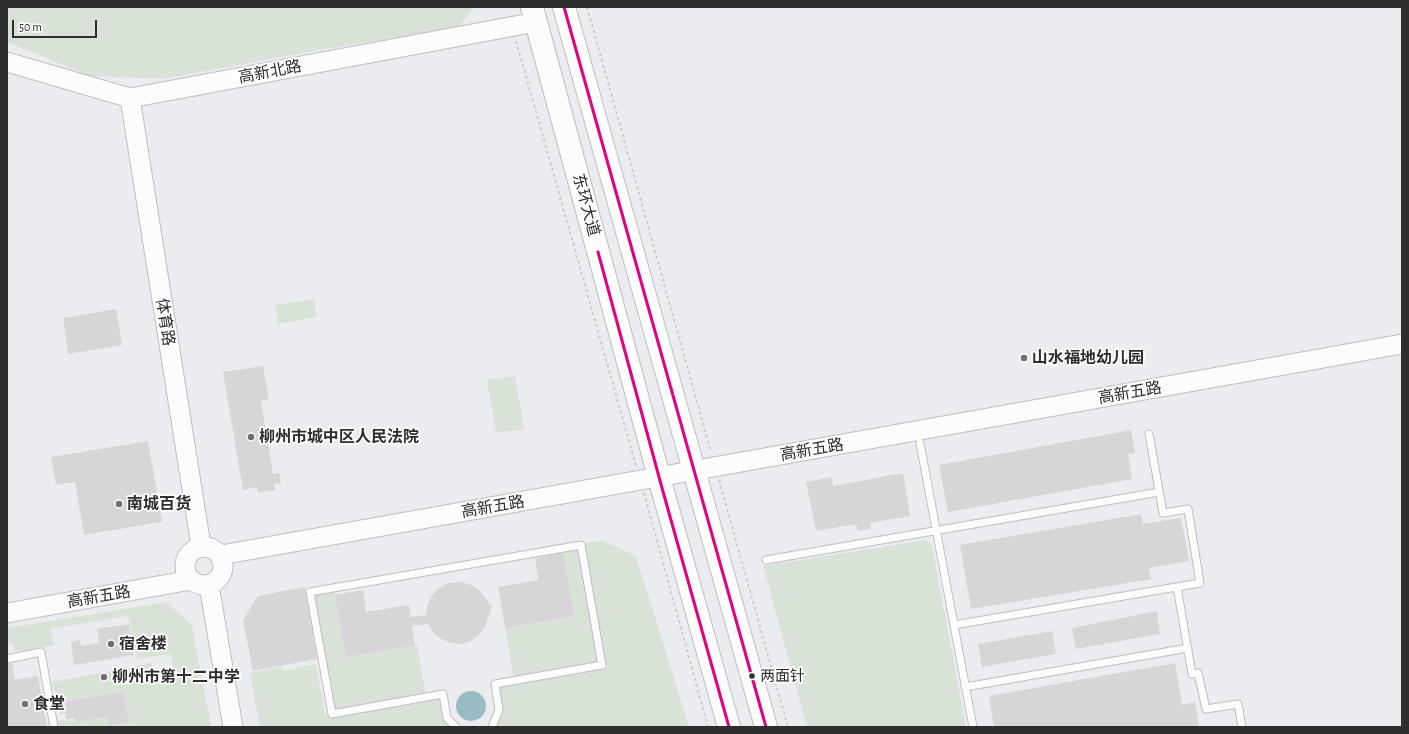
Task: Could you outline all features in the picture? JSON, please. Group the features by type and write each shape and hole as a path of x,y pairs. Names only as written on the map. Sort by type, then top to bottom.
{"highway":[{"name":"东环大道","path":"564,7 766,727"},
{"name":"东环大道","path":"534,15 651,485 729,727"}],"main road":[{"name":"高新北路","path":"7,62 130,98 512,26 534,15"},
{"name":"体育路","path":"130,98 201,546"},
{"name":"高新五路","path":"222,561 696,477 1402,344"},
{"name":"高新五路","path":"717,473 920,443 1402,356"},
{"path":"195,578 219,579 222,574 222,561 216,550 211,547 201,546 192,551 186,559 195,578 234,727"},
{"name":"高新五路","path":"7,601 195,578"},
{"name":"高新五路","path":"7,613 195,578"}],"lane":[{"path":"954,626 1200,583 1188,509 1163,513 1149,434"},
{"path":"920,443 973,727"},
{"path":"766,560 1159,492"},
{"path":"456,727 447,718 443,694 332,714 310,592 582,545 602,665 495,684 499,710 492,727"},
{"path":"1177,587 1192,674 1198,672 1206,709 1238,704 1242,727"},
{"path":"965,687 1188,648"},
{"path":"7,659 41,652 54,727"}],"path":[{"path":"588,7 788,727"},
{"path":"512,26 651,485 708,727"}],"shaded area":[{"path":"7,7 474,7 459,27 308,52 163,79 90,76 7,42"},
{"path":"314,299 317,317 278,324 275,305"},
{"path":"515,376 524,429 496,433 487,380"},
{"path":"601,540 636,556 689,727 495,727 499,710 495,684 514,680 505,628 574,616 561,549"},
{"path":"926,540 932,545 966,727 807,727 763,566"},
{"path":"334,588 346,657 417,644 426,697 443,694 452,727 260,727 250,673 281,667 282,671 316,664 325,714 332,714 310,592"},
{"path":"166,602 192,625 211,727 54,727 53,721 66,720 75,722 107,717 109,726 129,722 123,692 64,702 66,714 59,714 52,682 152,663 155,672 148,677 150,684 173,669 171,654 137,659 128,616 50,629 54,645 15,652 13,644 7,645 7,628"}],"water":[{"path":"471,691 482,695 486,706 482,717 471,721 460,717 456,706 460,695"}],"building":[{"path":"116,309 122,345 68,354 63,318"},
{"name":"柳州市城中区人民法院","path":"263,366 269,399 261,401 273,474 279,473 281,483 274,484 275,490 258,493 257,487 243,490 223,372"},
{"path":"1131,430 1135,453 1128,454 1132,479 948,512 939,465"},
{"name":"南城百货","path":"148,441 162,522 84,535 75,482 56,485 51,457"},
{"path":"903,473 910,516 870,523 871,528 858,531 856,524 816,531 806,482 832,477 833,486"},
{"path":"1141,514 1143,524 1181,518 1189,561 1149,568 1151,579 971,609 960,545"},
{"path":"563,553 574,616 505,628 498,587 538,580 535,558"},
{"path":"459,582 469,584 478,589 492,606 485,627 479,635 471,641 461,644 451,643 441,639 433,632 428,624 412,626 415,645 346,657 335,595 363,590 366,612 409,605 411,617 426,615 428,604 432,595 439,588 449,583"},
{"path":"305,587 317,659 253,671 243,620 258,596"},
{"path":"1157,611 1160,634 1076,649 1072,628"},
{"name":"宿舍楼","path":"129,624 134,655 74,665 71,642 80,640 81,646 99,643 97,629"},
{"path":"1052,631 1056,654 982,667 978,644"},
{"name":"食堂","path":"12,663 15,680 38,676 47,727 7,727 7,664"},
{"path":"1175,663 1182,705 1195,702 1199,727 994,727 989,696"},
{"name":"宿舍楼","path":"123,692 129,722 109,726 107,717 75,722 74,718 66,720 64,702"}],"transit line":[{"path":"564,7 766,727"},
{"path":"598,252 729,727"}],"place":[{"name":"山水福地幼儿园","path":"1024,358"},
{"name":"柳州市城中区人民法院","path":"251,437"},
{"name":"南城百货","path":"119,504"},
{"name":"宿舍楼","path":"111,644"},
{"name":"两面针","path":"752,676"},
{"name":"柳州市第十二中学","path":"104,677"},
{"name":"食堂","path":"25,704"}]}
